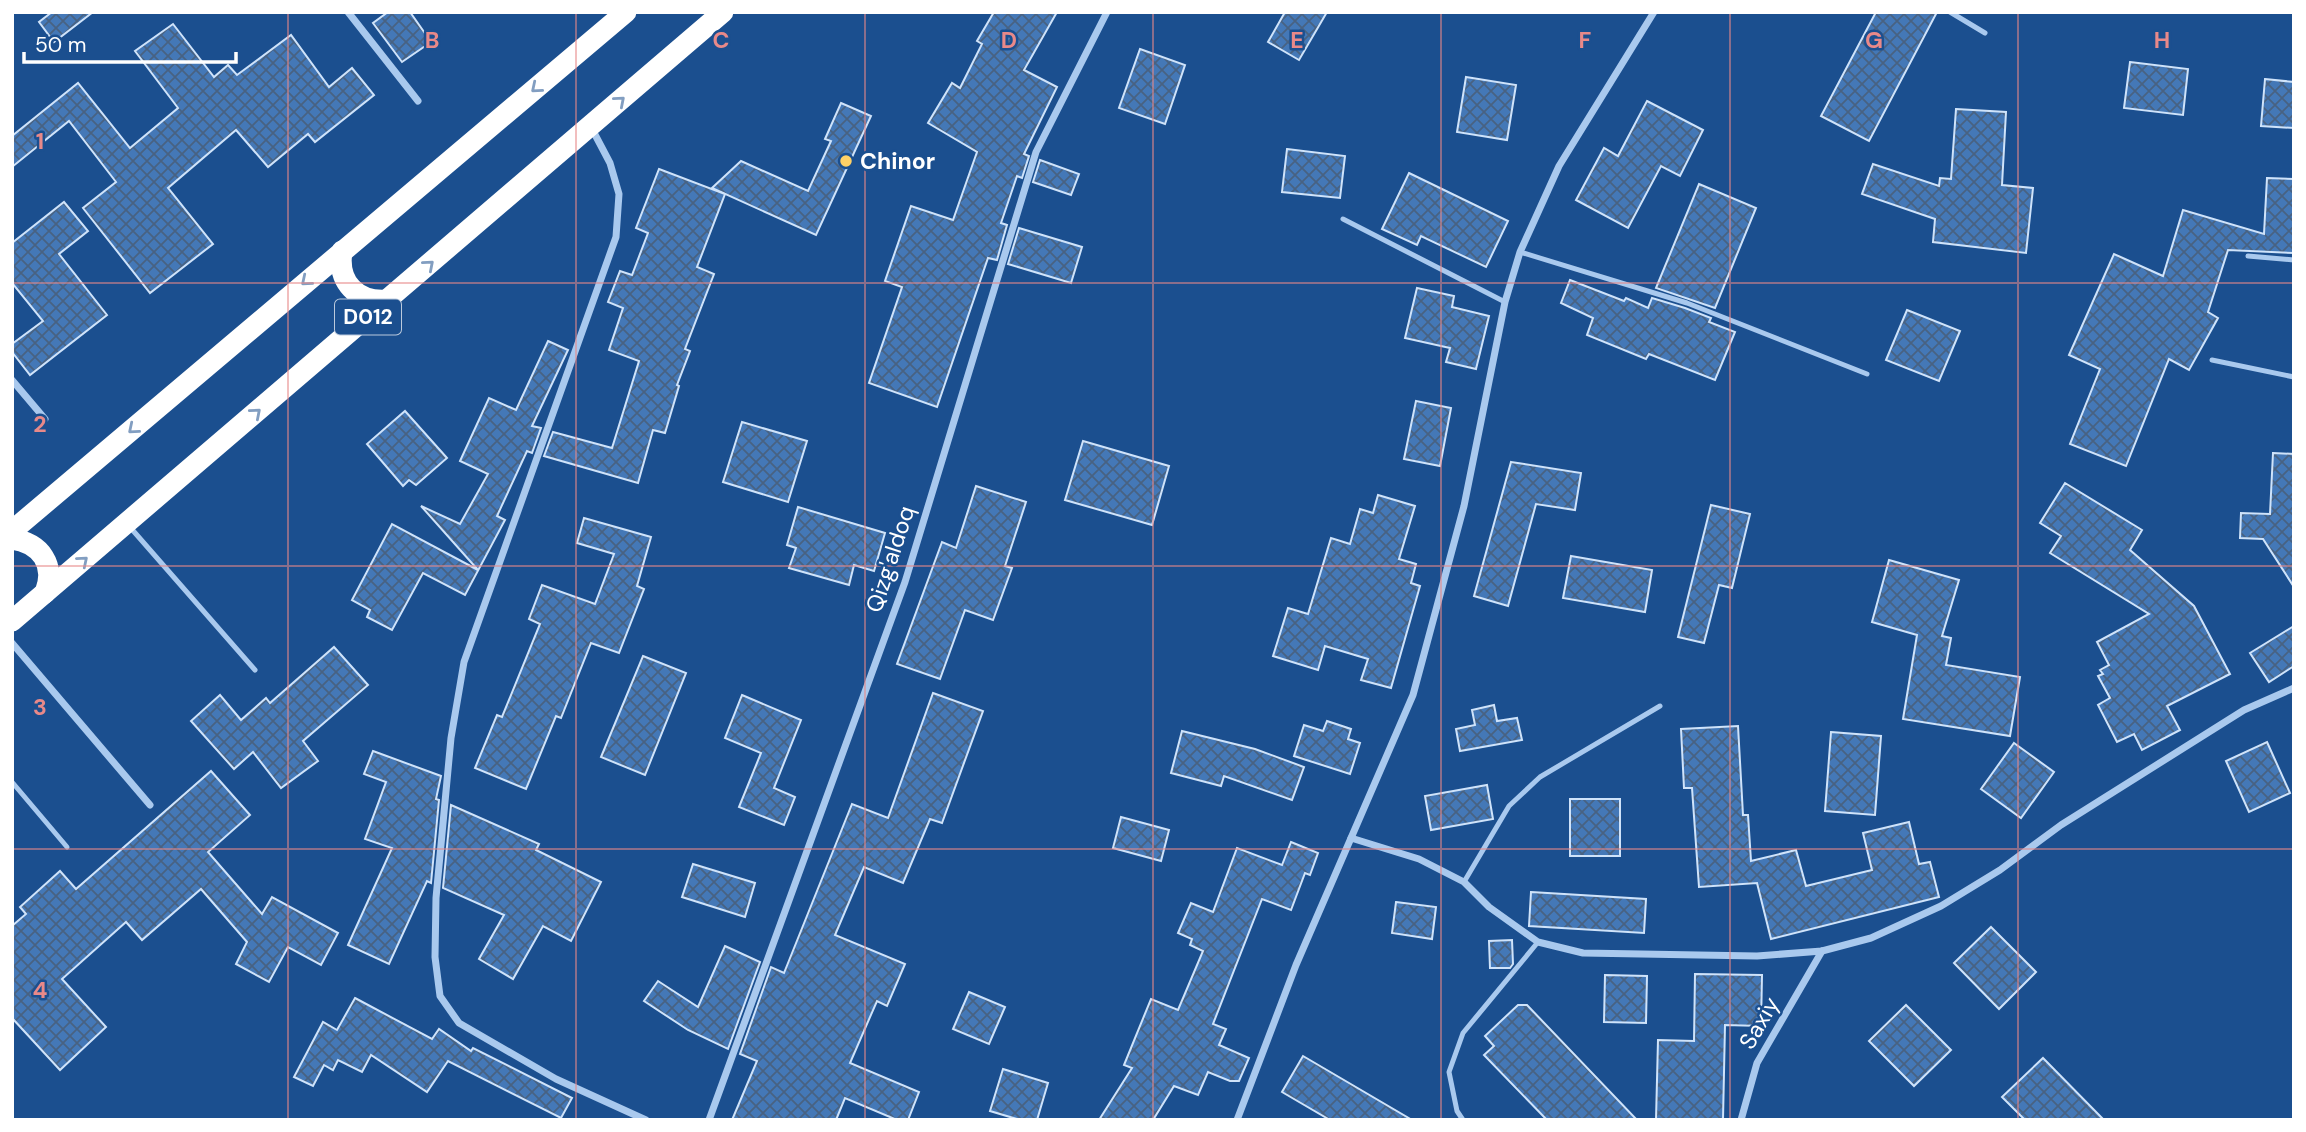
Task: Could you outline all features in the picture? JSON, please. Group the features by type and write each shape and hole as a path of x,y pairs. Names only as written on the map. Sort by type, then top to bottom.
{"highway":[{"name":"D012","path":"12,531 626,12"},
{"name":"D012","path":"12,621 723,12"},
{"path":"342,251 341,271 351,288 368,299 388,300"},
{"path":"12,539 34,546 43,554 50,573 45,593"}],"street":[{"path":"348,12 418,102"},
{"name":"Qizg'aldoq","path":"709,1120 905,582 1036,152 1107,12"},
{"path":"1237,1120 1296,965 1413,695 1464,506 1505,302 1520,252 1559,166 1654,12"},
{"path":"591,126 610,163 619,194 617,237 464,662 451,738 436,898 435,957 440,996 459,1023 556,1079 646,1120"},
{"path":"12,380 45,419"},
{"path":"12,643 150,804"},
{"path":"1351,838 1419,859 1464,882 1489,908 1538,942 1583,953 1757,956 1822,951 1871,938 1941,906 2000,870 2061,825 2244,710 2294,688"},
{"name":"Saxiy","path":"1741,1120 1757,1063 1822,951"}],"lane":[{"path":"1950,12 1984,33"},
{"path":"1343,219 1505,302"},
{"path":"1520,252 1687,303 1867,374"},
{"path":"2248,256 2294,260"},
{"path":"2212,360 2294,377"},
{"path":"127,523 255,670"},
{"path":"1464,882 1509,806 1540,777 1660,706"},
{"path":"12,782 67,847"},
{"path":"1463,1120 1457,1111 1449,1072 1463,1033 1538,942"}],"building":[{"path":"52,12 93,12 54,42 39,22"},
{"path":"388,12 410,12 431,42 402,62 373,23"},
{"path":"994,12 1057,12 1024,70 1057,87 1024,154 1029,156 1022,178 1017,176 1001,223 1007,225 997,260 988,258 937,407 869,383 902,287 885,281 911,206 953,220 977,152 928,123 952,83 960,88 982,44 977,41"},
{"path":"1285,12 1327,12 1299,60 1268,42"},
{"path":"1876,12 1937,12 1869,141 1821,116"},
{"path":"173,24 214,77 228,65 237,75 291,35 329,87 352,68 374,95 315,142 308,134 268,167 236,130 168,188 213,244 150,293 83,208 116,182 69,121 12,167 12,136 78,83 130,148 178,108 135,51"},
{"path":"1140,49 1185,65 1165,124 1119,108"},
{"path":"2130,62 2188,69 2183,115 2124,108"},
{"path":"1466,77 1516,85 1507,140 1457,132"},
{"path":"2265,79 2294,82 2294,128 2261,126"},
{"path":"1647,101 1703,130 1680,176 1661,166 1628,228 1576,200 1604,148 1618,156"},
{"path":"841,103 871,116 816,235 712,188 741,161 808,191 831,141 825,139"},
{"path":"1956,109 2006,112 2002,185 2033,188 2026,253 1933,242 1935,219 1862,194 1873,164 1939,186 1940,178 1951,179"},
{"path":"1287,149 1345,156 1340,198 1282,192"},
{"path":"1040,160 1079,174 1071,195 1033,182"},
{"path":"659,169 725,194 697,267 714,274 685,349 690,351 677,385 679,386 665,433 653,430 638,483 544,456 553,432 612,448 639,361 609,350 623,308 608,302 620,271 632,275 648,233 636,228"},
{"path":"1409,173 1508,221 1486,267 1421,236 1417,245 1382,229"},
{"path":"2267,178 2294,179 2294,253 2228,250 2208,312 2218,318 2189,370 2169,359 2126,466 2070,444 2100,369 2069,355 2114,254 2163,276 2183,210 2264,234"},
{"path":"1699,184 1756,208 1715,308 1656,288"},
{"path":"64,202 88,231 59,254 107,315 30,375 12,352 12,344 43,321 12,283 12,243"},
{"path":"1019,228 1082,247 1071,283 1008,264"},
{"path":"1570,280 1648,308 1652,298 1685,308 1711,318 1709,322 1735,332 1715,380 1649,354 1646,359 1587,335 1593,318 1561,303"},
{"path":"1417,288 1454,296 1452,307 1489,316 1476,369 1446,362 1450,348 1405,338"},
{"path":"1907,310 1960,331 1939,381 1886,360"},
{"path":"548,341 568,350 532,426 541,428 532,453 527,451 497,516 505,520 465,595 423,573 392,630 367,617 370,610 352,600 392,524 478,570 421,506 460,524 488,474 460,461 489,398 516,410"},
{"path":"1416,401 1451,408 1440,466 1404,459"},
{"path":"405,411 447,458 416,485 409,480 403,486 367,444"},
{"path":"742,422 807,441 788,502 723,482"},
{"path":"1083,441 1169,466 1152,525 1065,500"},
{"path":"2273,453 2294,454 2294,587 2263,539 2240,538 2241,513 2270,514"},
{"path":"1511,462 1581,473 1575,510 1536,504 1508,606 1474,596"},
{"path":"2065,483 2142,530 2130,550 2194,606 2230,674 2167,706 2180,730 2142,750 2134,734 2117,742 2098,705 2110,698 2098,676 2103,674 2100,670 2109,665 2097,642 2149,614 2050,553 2061,536 2040,523"},
{"path":"976,486 1026,502 1005,566 1012,568 993,620 965,610 940,679 897,664 942,542 956,548"},
{"path":"1378,495 1415,506 1399,559 1416,564 1411,583 1420,586 1391,688 1361,680 1368,659 1325,646 1318,670 1273,656 1288,608 1308,614 1331,538 1350,544 1360,509 1373,513"},
{"path":"1711,505 1750,514 1732,588 1719,585 1704,643 1678,637"},
{"path":"798,507 885,533 874,571 854,565 849,585 789,568 796,548 787,545"},
{"path":"584,518 651,537 637,586 644,589 619,653 591,643 561,718 556,716 526,789 475,768 497,715 502,717 540,624 529,619 542,585 595,604 614,554 577,543"},
{"path":"1571,556 1652,570 1645,612 1563,598"},
{"path":"1889,560 1959,580 1942,636 1951,638 1946,665 2020,677 2010,736 1903,719 1917,635 1872,622"},
{"path":"2294,626 2294,666 2269,682 2250,653"},
{"path":"334,647 368,685 303,741 318,761 281,788 253,752 234,769 191,721 220,695 241,720 266,698 270,703"},
{"path":"643,656 686,673 645,775 601,757"},
{"path":"933,693 983,711 942,823 930,819 903,883 864,867 835,935 905,964 887,1006 877,1001 850,1063 919,1092 908,1120 897,1120 845,1098 836,1120 732,1120 757,1061 740,1054 771,967 784,973 852,804 888,818"},
{"path":"742,695 801,720 774,788 795,797 784,825 739,807 761,753 725,738"},
{"path":"1494,705 1497,721 1517,718 1522,740 1460,751 1456,729 1475,725 1472,710"},
{"path":"1327,721 1351,729 1348,739 1360,743 1350,774 1294,756 1304,725 1323,731"},
{"path":"1738,726 1743,815 1748,815 1751,861 1796,850 1806,886 1872,870 1863,833 1909,822 1919,864 1930,862 1939,897 1771,939 1757,883 1699,887 1692,788 1684,788 1681,729"},
{"path":"1182,731 1255,749 1304,767 1292,800 1224,776 1221,786 1171,773"},
{"path":"1831,732 1881,736 1875,815 1825,811"},
{"path":"2267,742 2290,793 2249,812 2226,761"},
{"path":"2014,743 2054,772 2021,818 1981,789"},
{"path":"373,751 441,776 436,799 439,800 431,883 427,881 389,964 348,945 392,848 365,839 386,782 364,774"},
{"path":"211,771 250,815 208,852 262,914 272,897 338,933 321,965 288,947 269,982 236,964 247,942 201,889 142,940 126,922 62,979 106,1027 60,1070 12,1018 12,926 26,914 20,907 60,871 76,889"},
{"path":"1487,785 1493,819 1431,830 1425,796"},
{"path":"1570,799 1620,799 1620,856 1570,856"},
{"path":"451,805 539,844 536,850 601,882 571,941 543,926 513,979 479,959 504,915 443,888"},
{"path":"1121,817 1169,830 1161,861 1113,848"},
{"path":"1291,842 1318,853 1310,875 1305,873 1291,910 1262,899 1213,1024 1226,1029 1219,1045 1249,1058 1239,1081 1230,1081 1208,1072 1198,1095 1174,1086 1153,1120 1099,1120 1132,1068 1124,1065 1151,999 1178,1010 1203,951 1190,945 1192,939 1178,933 1191,903 1213,912 1237,848 1282,865"},
{"path":"693,864 755,883 745,917 682,897"},
{"path":"1531,892 1646,899 1644,933 1529,926"},
{"path":"1396,902 1436,907 1432,939 1392,933"},
{"path":"1991,927 2036,972 1999,1009 1954,963"},
{"path":"1512,940 1513,964 1510,968 1490,968 1489,941"},
{"path":"725,946 760,962 728,1049 688,1030 644,1001 658,981 698,1007"},
{"path":"1695,974 1762,975 1761,1026 1725,1025 1723,1120 1656,1120 1658,1040 1694,1041"},
{"path":"1605,975 1647,976 1646,1023 1604,1022"},
{"path":"969,992 1005,1007 989,1044 953,1029"},
{"path":"355,998 432,1039 439,1029 471,1051 473,1048 572,1098 561,1118 448,1061 427,1092 371,1055 362,1072 338,1060 333,1070 324,1065 313,1086 294,1077 323,1022 337,1030"},
{"path":"1518,1005 1527,1005 1637,1120 1547,1120 1484,1055 1494,1046 1485,1036"},
{"path":"1906,1005 1951,1050 1914,1086 1869,1041"},
{"path":"1303,1056 1412,1120 1330,1120 1282,1092"},
{"path":"2043,1058 2104,1120 2025,1120 2002,1097"},
{"path":"1003,1069 1048,1083 1037,1120 1020,1120 990,1111"}],"place":[{"name":"Chinor","path":"846,161"}]}
